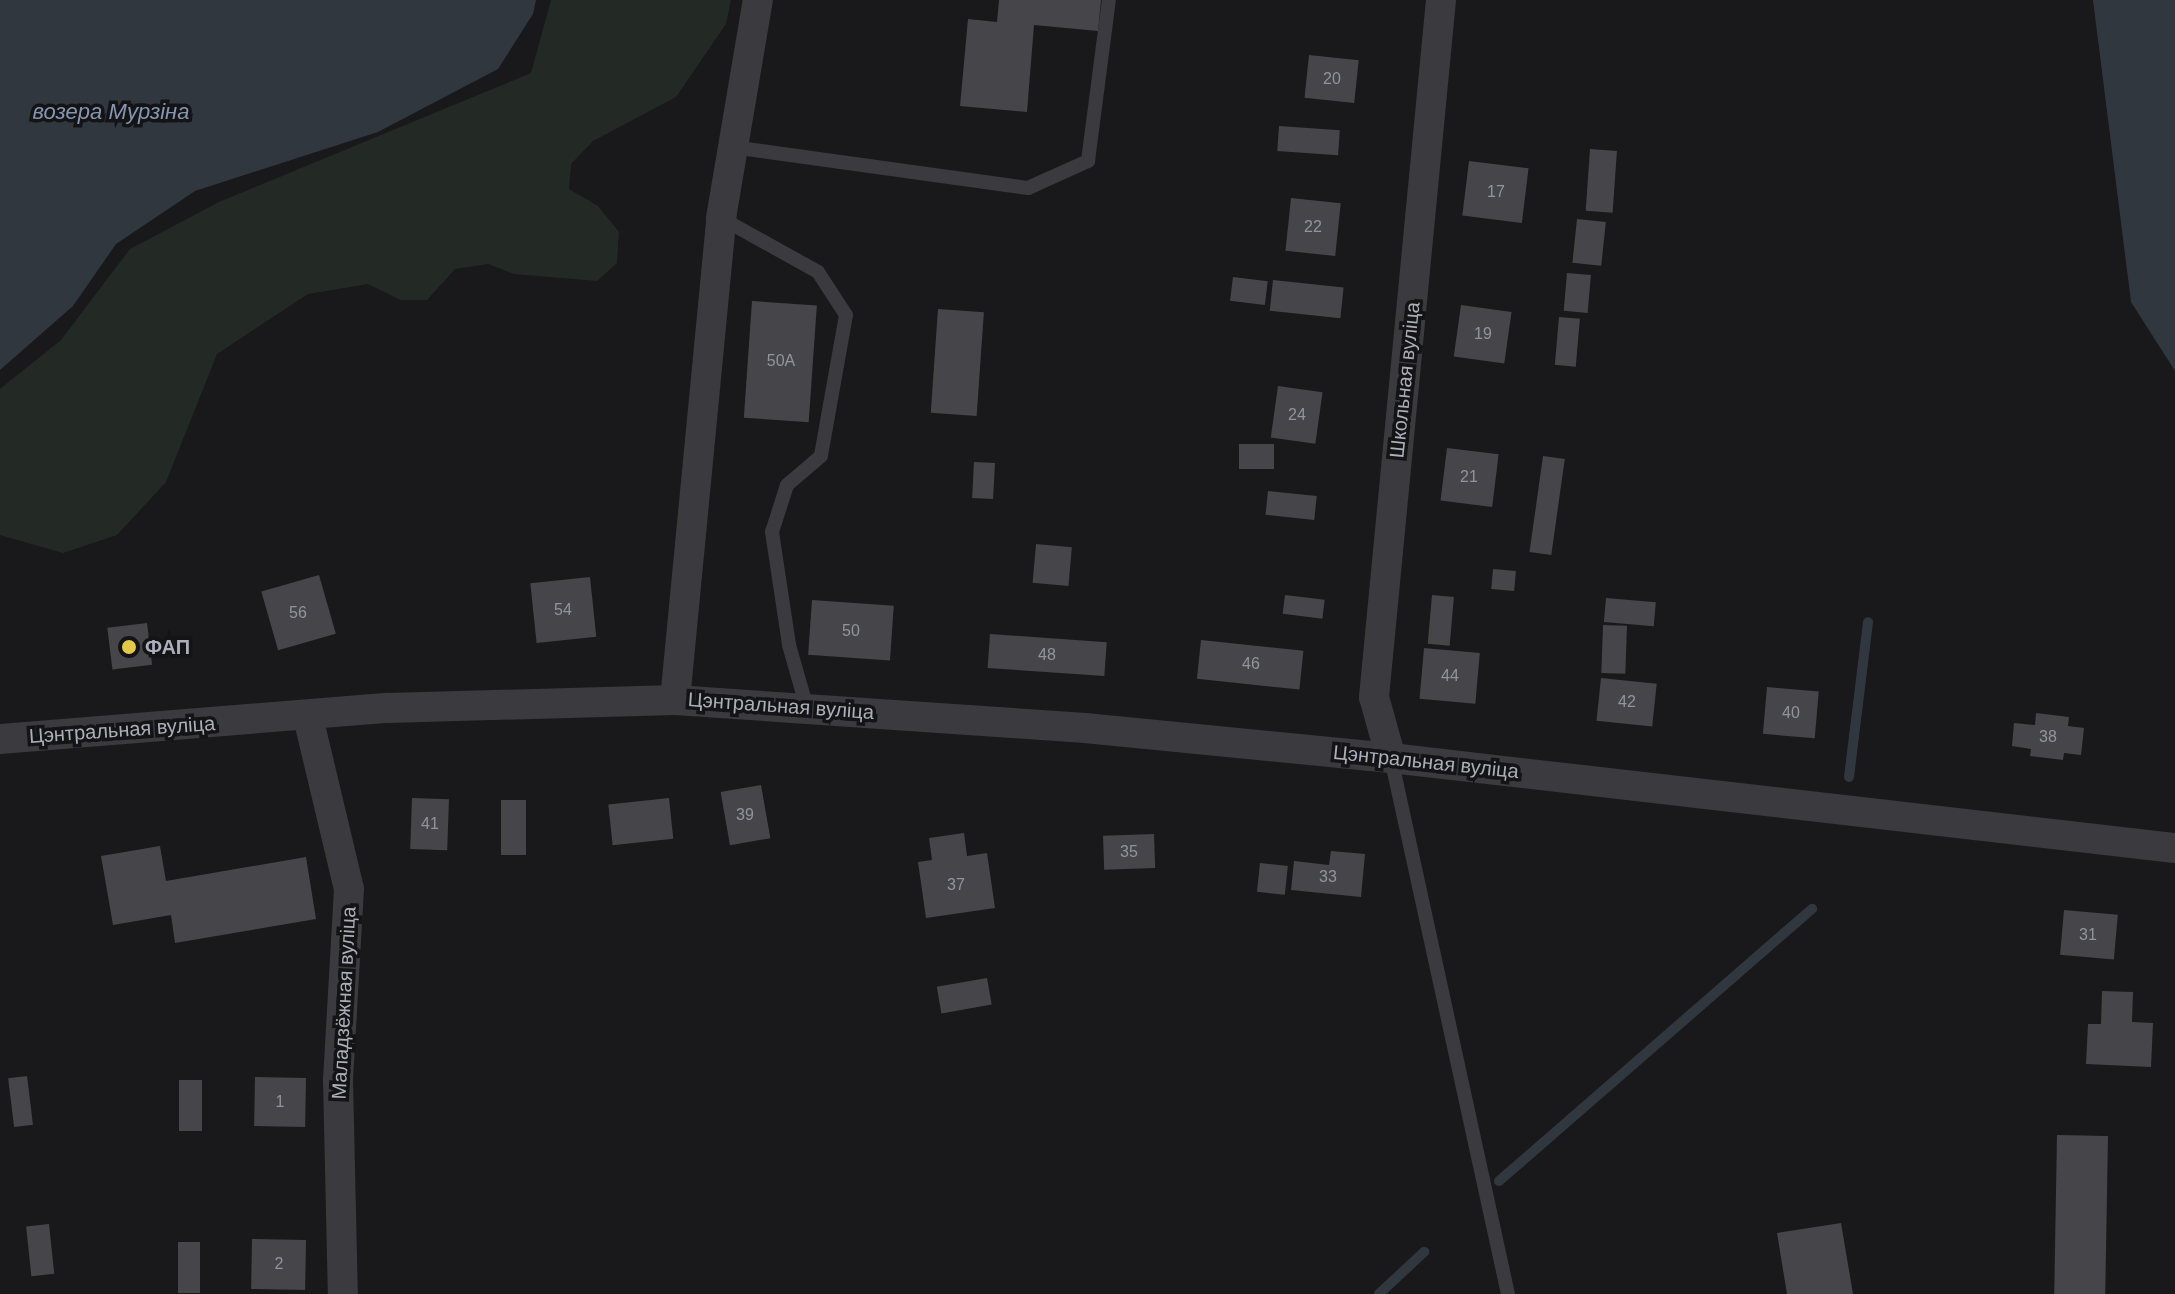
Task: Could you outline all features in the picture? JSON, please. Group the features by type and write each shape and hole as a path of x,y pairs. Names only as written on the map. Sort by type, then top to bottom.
{"street":[{"name":"Цэнтральная вуліца","path":"675,700 721,218 758,0"},
{"name":"Школьная вуліца","path":"1391,758 1374,697 1441,0"},
{"name":"Цэнтральная вуліца","path":"0,739 308,717 388,708 675,700 1085,728 1391,758 2175,848"},
{"name":"Маладзёжная вуліца","path":"308,717 349,889 338,1080 343,1294"}],"lane":[{"path":"732,147 1028,188 1088,161 1109,0"},
{"path":"721,218 818,272 846,315 821,456 787,485 772,532 789,645 807,708"},
{"path":"1391,758 1508,1294"}],"shaded area":[{"path":"551,0 731,0 726,24 676,97 593,141 571,164 569,189 598,206 619,232 617,263 597,281 514,274 488,264 455,269 427,300 401,300 368,284 308,294 217,354 166,482 117,535 63,553 0,535 0,389 61,340 130,249 219,202 531,73"}],"water":[{"name":"возера Мурзіна","path":"0,0 536,0 533,14 498,69 378,132 195,191 116,244 73,306 0,370"},
{"path":"2093,0 2175,0 2175,371 2131,302"}],"building":[{"path":"999,0 1101,0 1098,31 1034,25 1027,112 960,106 968,19 997,22"},
{"path":"1309,55 1359,60 1354,103 1305,98"},
{"path":"1279,126 1340,130 1338,155 1277,151"},
{"path":"1590,149 1617,151 1613,213 1586,211"},
{"path":"1469,161 1529,168 1522,223 1462,216"},
{"path":"1291,198 1341,203 1335,256 1285,251"},
{"path":"1577,219 1606,222 1601,266 1572,263"},
{"path":"1567,273 1591,275 1588,313 1564,311"},
{"path":"1233,277 1268,281 1265,305 1230,301"},
{"path":"1273,280 1344,287 1340,318 1270,311"},
{"path":"752,301 817,306 809,422 744,418"},
{"path":"1461,305 1512,312 1504,364 1454,356"},
{"path":"938,309 984,312 977,416 931,413"},
{"path":"1559,317 1580,319 1576,367 1555,365"},
{"path":"1278,386 1323,392 1315,444 1271,437"},
{"path":"1239,444 1274,444 1274,469 1239,469"},
{"path":"1447,448 1499,454 1492,507 1441,501"},
{"path":"1543,456 1565,459 1551,555 1530,552"},
{"path":"974,462 995,463 993,499 972,498"},
{"path":"1268,491 1317,496 1314,520 1265,515"},
{"path":"1036,544 1072,547 1068,586 1033,583"},
{"path":"1493,569 1516,571 1514,591 1491,589"},
{"path":"319,575 336,634 278,650 261,592"},
{"path":"590,577 596,637 537,643 530,583"},
{"path":"1285,595 1325,600 1322,619 1283,614"},
{"path":"1432,595 1454,597 1450,646 1428,644"},
{"path":"1606,598 1656,602 1654,626 1604,622"},
{"path":"812,600 894,606 890,661 808,655"},
{"name":"ФАП","path":"147,623 152,665 112,670 107,628"},
{"path":"1603,625 1627,626 1625,674 1601,673"},
{"path":"990,634 1107,642 1104,676 988,668"},
{"path":"1201,640 1303,651 1299,690 1197,679"},
{"path":"1424,648 1480,653 1475,704 1420,699"},
{"path":"1601,678 1657,684 1652,727 1597,721"},
{"path":"1767,687 1819,692 1815,738 1763,734"},
{"path":"2036,713 2069,717 2068,726 2084,728 2081,755 2064,753 2063,760 2030,756 2031,749 2012,746 2014,723 2035,725"},
{"path":"761,785 770,838 730,845 721,792"},
{"path":"412,798 449,799 447,850 410,849"},
{"path":"669,798 673,839 613,845 608,804"},
{"path":"501,800 526,800 526,855 501,855"},
{"path":"964,833 967,856 987,853 995,908 926,918 918,862 932,860 929,838"},
{"path":"1154,834 1155,868 1104,870 1103,836"},
{"path":"160,846 166,881 306,857 316,919 175,943 171,915 113,925 101,856"},
{"path":"1331,851 1365,854 1361,897 1291,890 1294,861 1329,865"},
{"path":"1260,863 1288,866 1285,895 1257,892"},
{"path":"2064,910 2118,915 2114,960 2060,955"},
{"path":"987,978 992,1005 941,1013 937,987"},
{"path":"2102,991 2133,992 2132,1022 2153,1023 2151,1067 2086,1064 2088,1024 2101,1024"},
{"path":"27,1076 33,1125 14,1127 8,1078"},
{"path":"255,1077 306,1078 305,1127 254,1126"},
{"path":"179,1080 202,1080 202,1131 179,1131"},
{"path":"2057,1135 2108,1136 2105,1294 2054,1294"},
{"path":"1841,1223 1853,1294 1787,1294 1777,1233"},
{"path":"49,1224 54,1274 31,1276 26,1226"},
{"path":"252,1239 306,1240 305,1290 251,1289"},
{"path":"178,1242 200,1242 200,1293 178,1293"}],"waterway":[{"path":"1849,777 1868,622"},
{"path":"1499,1181 1812,909"},
{"path":"1379,1294 1424,1252"}],"place":[{"name":"ФАП","path":"129,647"}]}
